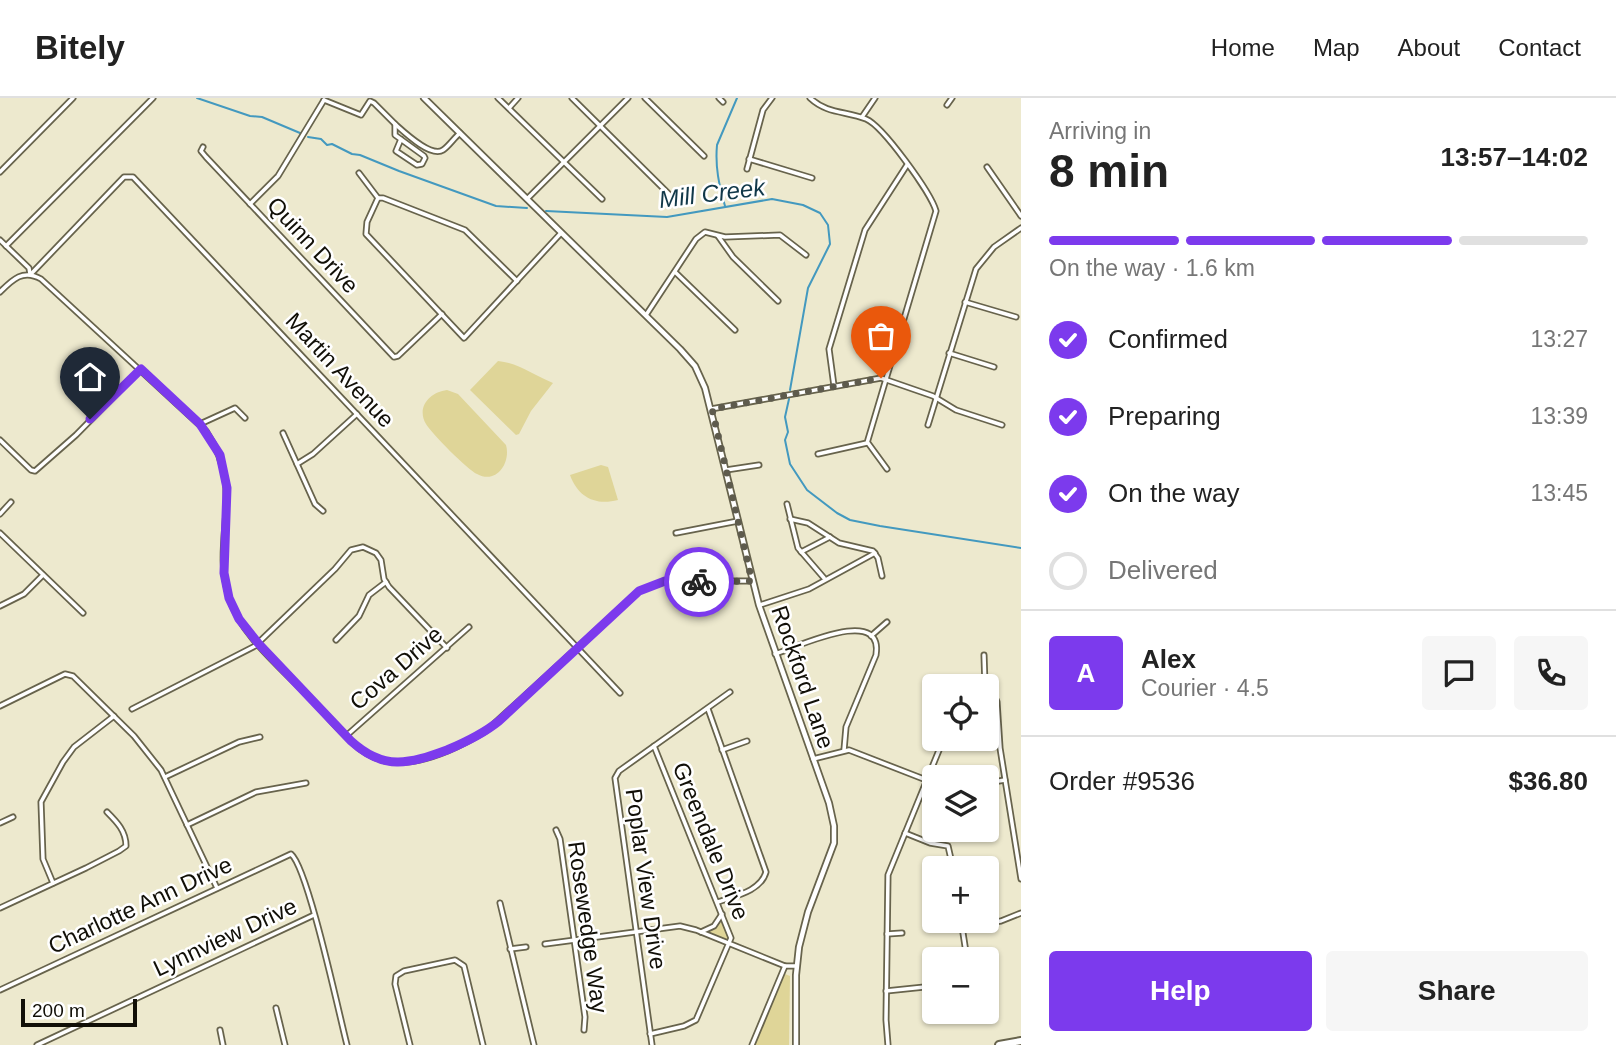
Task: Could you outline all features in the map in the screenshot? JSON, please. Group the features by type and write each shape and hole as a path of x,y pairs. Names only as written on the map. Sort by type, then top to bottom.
{"highway":[{"path":"999,1045 1021,1041"}],"main road":[{"name":"Rockford Lane","path":"424,98 695,366 705,388 752,581 832,813 835,834 832,851 805,925 797,966 796,1045"}],"street":[{"path":"0,172 73,98"},
{"path":"6,246 153,98"},
{"path":"498,98 603,199"},
{"path":"509,108 518,98"},
{"path":"572,98 676,201"},
{"path":"527,199 628,98"},
{"path":"645,98 704,156"},
{"path":"747,169 764,110 772,98"},
{"path":"810,98 829,111 862,117 881,129 932,201 936,214 867,443"},
{"path":"862,117 875,98"},
{"path":"947,105 952,98"},
{"path":"323,99 360,115 369,101 406,134 435,152 442,151 460,133"},
{"name":"Quinn Drive","path":"323,99 278,176 250,204 395,358 442,314"},
{"path":"395,124 395,135 401,139 424,156 422,164 417,165 396,150 401,139"},
{"path":"203,147 201,152 250,204"},
{"path":"749,159 813,178"},
{"path":"834,386 829,349 865,230 907,165"},
{"path":"987,167 1021,216"},
{"path":"359,173 378,198 465,230 517,281"},
{"name":"Martin Avenue","path":"31,274 124,177 131,176 620,693"},
{"path":"378,198 367,222 366,234 464,338 561,233"},
{"path":"928,425 973,276 982,261 999,243 1021,228"},
{"path":"646,316 687,254 702,234 707,232 718,236 780,235 806,254"},
{"path":"718,236 741,265 778,301"},
{"path":"0,240 29,268 31,274"},
{"path":"675,272 735,330"},
{"path":"0,292 19,276 31,274 46,283 200,424 214,443 226,477 224,564 229,598 239,619 258,643 346,736 372,757 394,762 416,761 486,731 632,596 653,584 675,581 752,581"},
{"path":"965,302 1016,317"},
{"path":"949,354 994,366"},
{"path":"0,440 34,472 141,369"},
{"path":"712,409 877,378 886,379 936,398 956,410 1002,425"},
{"path":"200,424 236,408 245,418"},
{"path":"297,464 313,454 357,413"},
{"path":"283,433 315,504 323,511"},
{"path":"818,454 867,443"},
{"path":"867,443 887,469"},
{"path":"726,470 759,465"},
{"path":"0,514 11,502"},
{"path":"787,504 797,547 825,579"},
{"path":"790,519 808,523 845,545 875,553"},
{"path":"676,533 738,521"},
{"path":"0,533 83,613"},
{"path":"801,552 830,537"},
{"path":"132,709 216,668 258,643 335,569 351,550 363,547 376,553 381,560 386,582 447,648"},
{"path":"875,553 883,576"},
{"path":"759,605 809,589 875,553"},
{"path":"0,606 24,594 44,575"},
{"path":"336,640 359,616 369,595 386,582"},
{"path":"871,636 887,622"},
{"name":"Cova Drive","path":"346,736 469,627"},
{"path":"775,654 815,638 853,630 864,631 871,636 876,643 876,652 846,727 844,750"},
{"path":"984,655 985,674"},
{"path":"0,706 65,674 72,675 142,744 165,777 217,888"},
{"name":"Poplar View Drive","path":"652,1045 615,778 619,771 730,692"},
{"path":"708,709 765,872 762,881 755,888 718,902"},
{"path":"53,883 43,859 41,802 74,747 114,716"},
{"path":"999,733 1021,879"},
{"path":"165,777 239,742 260,737"},
{"path":"722,750 747,740"},
{"name":"Greendale Drive","path":"650,1034 684,1026 696,1020 731,938 654,746"},
{"path":"813,760 852,750 922,779"},
{"path":"999,781 1005,780"},
{"path":"187,825 256,792 306,783"},
{"path":"888,1045 888,875 922,791"},
{"path":"0,908 119,852 126,846 126,837 107,812"},
{"path":"0,823 13,817"},
{"name":"Rosewedge Way","path":"556,830 560,839 585,1017 584,1030"},
{"path":"905,833 948,846 950,856"},
{"name":"Charlotte Ann Drive","path":"0,990 288,854 295,857 314,915"},
{"path":"500,903 534,1045"},
{"path":"999,921 1021,913"},
{"path":"701,932 714,926 722,914"},
{"path":"314,915 346,1045"},
{"name":"Lynnview Drive","path":"37,1045 314,915"},
{"path":"545,944 674,925 701,932 785,966 797,966"},
{"path":"887,934 902,933"},
{"path":"510,949 526,947"},
{"path":"410,1045 395,984 396,976 404,971 455,960 464,966 483,1045"},
{"path":"752,1045 785,966"},
{"path":"886,991 922,987"},
{"path":"275,1008 285,1045"},
{"path":"220,1030 223,1045"}],"shaded area":[{"path":"498,361 519,367 553,383 516,435 470,390"},
{"path":"447,390 458,394 506,445 504,465 496,474 484,477 472,471 426,424 423,412 426,401"},
{"path":"601,465 608,467 618,500 595,501 583,494 573,483 570,475"},
{"path":"722,920 728,934 727,941 708,932"},
{"path":"785,974 790,976 789,1045 755,1045"}],"waterway":[{"name":"Mill Creek","path":"197,98 250,116 262,117 300,133"},
{"path":"725,206 718,176 717,145 737,98"},
{"name":"Mill Creek","path":"308,137 321,139 327,145 332,144 352,154 496,206 527,208"},
{"name":"Mill Creek","path":"546,211 667,217 772,199 803,205 820,213 828,225 830,244 808,288 790,390"},
{"name":"Mill Creek","path":"789,399 785,417 788,432 785,440 790,464 807,490 837,513 850,520 880,526 1021,548"}],"way so far":[{"path":"699,582 752,581 712,409 881,378"}],"route":[{"path":"90,419 141,369 206,431 220,455 226,477 224,573 232,607 258,643 351,741 365,753 383,761 416,761 477,737 499,721 639,591 665,581 699,582"}]}
